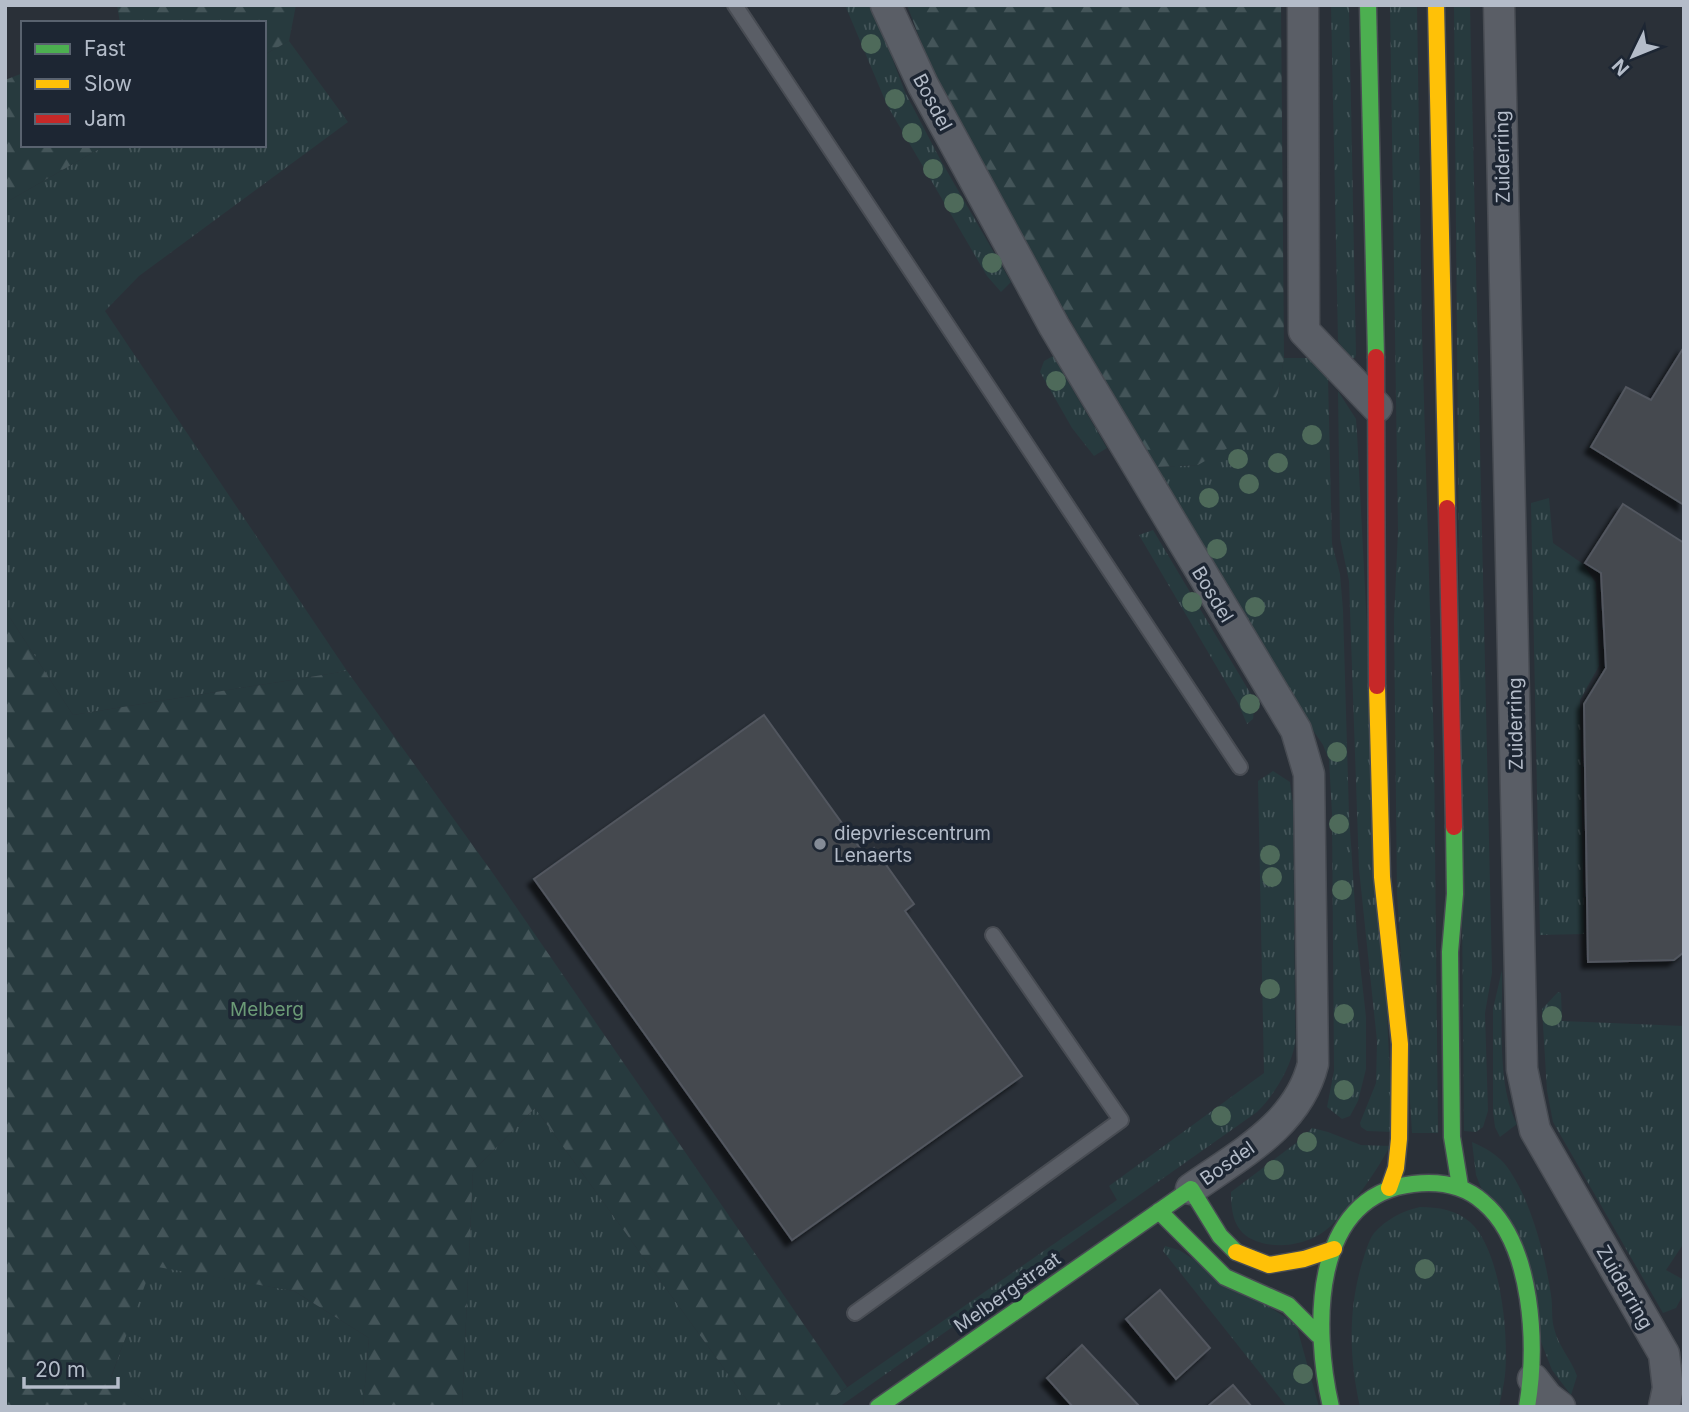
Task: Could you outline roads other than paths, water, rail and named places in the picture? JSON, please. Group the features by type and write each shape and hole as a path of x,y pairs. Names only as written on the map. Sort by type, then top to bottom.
{"main road":[{"path":"1368,5 1377,407 1375,506 1379,817 1382,877 1400,1044 1399,1139 1396,1168 1389,1188"},
{"path":"1436,5 1455,894 1450,952 1452,1137 1460,1186"},
{"path":"1331,1407 1318,1335 1321,1293 1334,1249 1354,1211 1369,1198 1389,1188 1428,1183 1460,1186 1482,1200 1499,1219 1514,1247 1529,1308 1530,1393"},
{"name":"Bosdel","path":"1159,1211 1191,1189 1220,1236 1237,1253 1269,1265 1304,1259 1334,1249"},
{"path":"1159,1211 1225,1277 1288,1305 1318,1335"},
{"name":"Melbergstraat","path":"878,1407 1159,1211"}],"street":[{"name":"Bosdel","path":"886,5 923,85 1054,326 1296,730 1309,774 1312,1064 1308,1083 1284,1120 1191,1189"},
{"path":"1303,5 1304,331 1377,407"},
{"name":"Zuiderring","path":"1499,5 1522,1069 1535,1130 1664,1354 1668,1388 1664,1407"},
{"path":"1530,1393 1547,1396 1560,1407"}],"lane":[{"path":"735,5 1240,767"},
{"path":"855,1313 1121,1120 993,935"}],"place":[{"name":"diepvriescentrum Lenaerts","path":"820,844"}],"park label":[{"name":"Melberg","path":"267,1009"}]}
